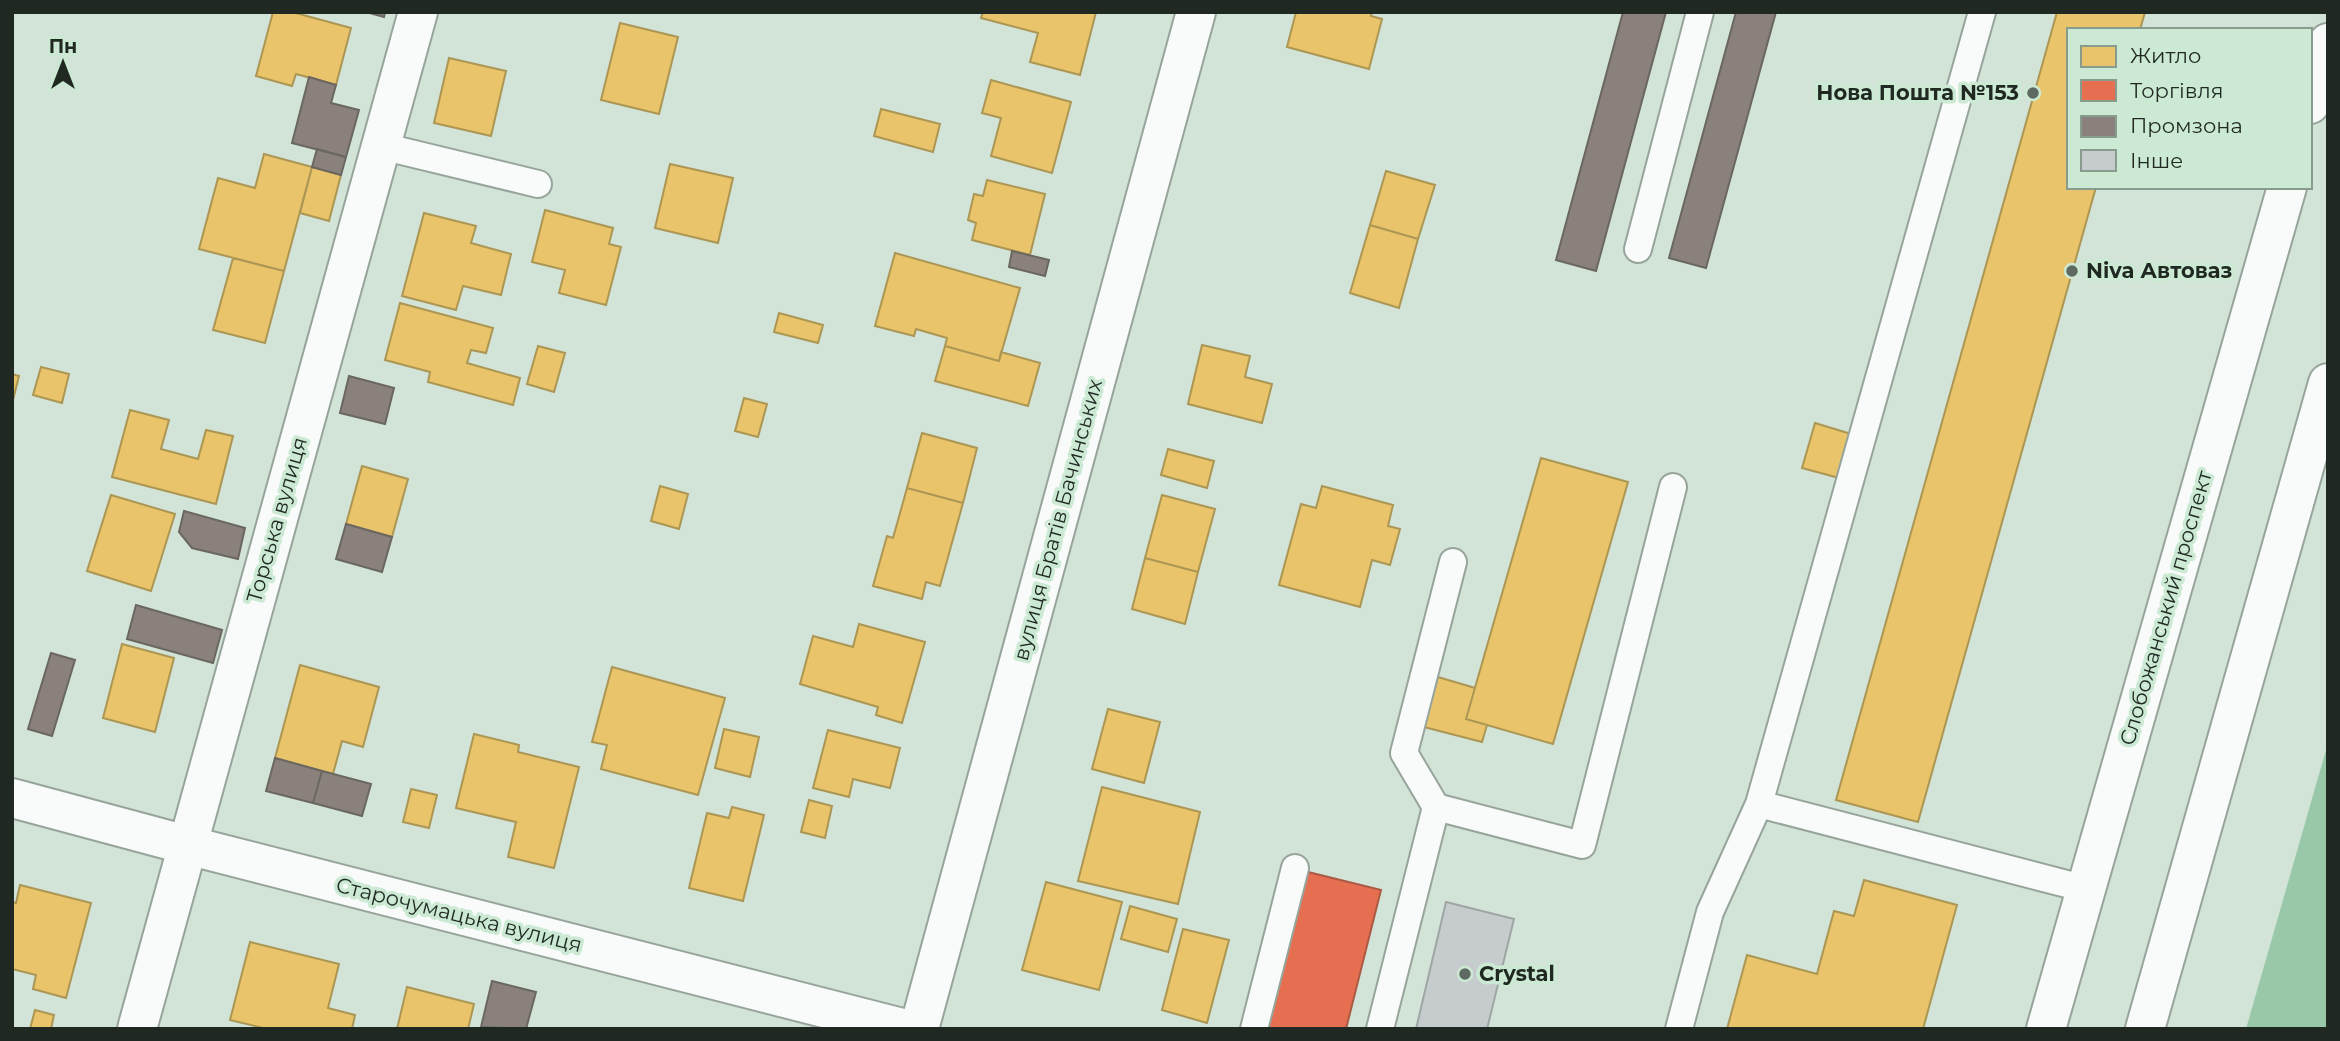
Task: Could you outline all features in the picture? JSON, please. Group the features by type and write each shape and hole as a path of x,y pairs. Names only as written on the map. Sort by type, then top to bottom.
{"street":[{"name":"Торська вулиця","path":"137,1029 418,12"},
{"name":"вулиця Братів Бачинських","path":"919,1029 1196,12"},
{"path":"2312,97 2328,43"},
{"name":"Слобожанський проспект","path":"2046,1029 2286,189"},
{"path":"2145,1029 2328,383"},
{"name":"Старочумацька вулиця","path":"12,798 906,1029"}],"lane":[{"path":"1638,249 1700,12"},
{"path":"1679,1029 1710,912 1759,804 1982,12"},
{"path":"381,146 538,184"},
{"path":"1453,562 1404,753 1436,807 1582,845 1674,487"},
{"path":"1759,804 2086,889"},
{"path":"1380,1029 1436,807"},
{"path":"1254,1029 1296,868"}],"green space":[{"path":"2328,743 2328,1029 2246,1029"}],"building: Житло":[{"path":"273,12 292,12 351,28 336,85 296,74 292,86 256,76"},
{"path":"983,12 1096,12 1080,75 1030,62 1038,33 981,18"},
{"path":"1296,12 1372,12 1371,16 1382,19 1369,69 1287,47"},
{"path":"2057,12 2145,12 2141,28 2067,28 2067,189 2095,189 1918,822 1836,800"},
{"path":"620,23 678,37 659,114 601,100"},
{"path":"449,58 506,71 491,136 434,123"},
{"path":"991,80 1071,102 1052,173 991,156 1001,118 982,113"},
{"path":"881,109 940,124 933,152 874,136"},
{"path":"264,154 312,167 284,271 199,249 218,178 255,188"},
{"path":"670,164 733,178 718,243 655,228"},
{"path":"312,167 341,175 329,221 300,213"},
{"path":"1386,171 1435,185 1418,239 1370,225"},
{"path":"987,180 1045,194 1030,255 972,240 976,223 968,220 974,194 983,196"},
{"path":"545,210 613,228 609,244 621,247 606,305 559,293 565,270 532,262"},
{"path":"424,213 476,226 471,243 511,254 501,295 463,286 456,310 402,296"},
{"path":"1370,225 1418,239 1399,308 1350,293"},
{"path":"895,253 1020,288 999,361 945,346 947,338 916,329 914,336 875,326"},
{"path":"233,258 284,271 265,343 213,330"},
{"path":"400,303 493,328 486,353 471,350 467,363 520,378 513,405 428,382 430,372 385,360"},
{"path":"779,313 823,325 818,343 774,332"},
{"path":"1202,345 1250,356 1245,377 1272,384 1262,423 1188,404"},
{"path":"538,346 565,353 554,392 527,384"},
{"path":"945,346 999,361 1001,352 1040,363 1028,406 935,381"},
{"path":"41,367 69,374 62,403 33,395"},
{"path":"12,374 19,376 12,404"},
{"path":"744,398 767,404 758,437 735,431"},
{"path":"130,410 169,420 161,449 198,459 206,430 233,436 216,504 112,477"},
{"path":"1815,423 1851,434 1839,478 1802,468"},
{"path":"922,433 977,448 963,503 907,488"},
{"path":"1168,449 1214,461 1207,488 1161,475"},
{"path":"1541,458 1628,482 1553,744 1466,719"},
{"path":"362,466 408,479 392,537 346,524"},
{"path":"660,486 688,494 679,529 651,521"},
{"path":"1322,486 1393,505 1388,526 1400,529 1390,565 1372,560 1360,607 1279,585 1301,504 1316,508"},
{"path":"907,488 963,503 940,586 926,582 922,599 873,586 887,536 893,538"},
{"path":"111,495 175,514 151,591 87,571"},
{"path":"1162,495 1215,509 1198,572 1145,558"},
{"path":"1145,558 1198,572 1185,624 1132,609"},
{"path":"859,624 925,642 902,723 876,715 878,707 800,684 813,636 853,647"},
{"path":"122,644 174,658 155,732 103,718"},
{"path":"300,665 379,687 363,747 342,741 333,774 275,758"},
{"path":"612,667 725,698 698,795 601,769 607,745 592,742"},
{"path":"1438,677 1475,688 1466,719 1487,725 1482,742 1424,727"},
{"path":"1108,709 1160,722 1144,783 1092,769"},
{"path":"724,729 759,737 750,777 715,768"},
{"path":"828,730 900,748 890,788 853,779 849,797 813,788"},
{"path":"474,734 519,745 518,752 579,767 554,868 508,857 516,822 456,808"},
{"path":"1102,787 1200,812 1178,904 1078,881"},
{"path":"411,789 437,795 429,828 403,822"},
{"path":"809,800 832,806 825,838 801,832"},
{"path":"732,807 764,815 743,901 689,888 707,813 729,818"},
{"path":"1864,880 1957,905 1923,1029 1727,1029 1747,955 1817,974 1834,911 1854,916"},
{"path":"1046,882 1122,902 1099,990 1022,970"},
{"path":"20,885 91,903 66,998 33,989 36,975 12,969 12,902 16,903"},
{"path":"1130,906 1177,919 1168,952 1121,939"},
{"path":"1183,929 1229,940 1207,1023 1162,1010"},
{"path":"250,942 339,964 328,1008 355,1015 352,1029 267,1029 230,1020"},
{"path":"407,987 474,1004 468,1029 397,1029"},
{"path":"35,1010 54,1015 51,1029 30,1029"}],"building: Торгівля":[{"path":"1304,871 1381,890 1346,1029 1265,1029"}],"building: Промзона":[{"path":"366,12 385,12 384,17"},
{"path":"1623,12 1666,12 1596,271 1556,260"},
{"path":"1736,12 1776,12 1706,268 1669,258"},
{"path":"309,77 336,85 331,103 359,110 346,157 292,143"},
{"path":"317,149 346,157 341,175 312,167"},
{"path":"1012,251 1049,260 1045,276 1009,267"},
{"path":"349,376 394,388 385,424 340,413"},
{"path":"184,511 245,528 238,559 192,548 179,532"},
{"path":"346,524 392,537 382,572 336,559"},
{"path":"136,605 222,630 213,663 127,639"},
{"path":"51,653 75,660 52,736 28,729"},
{"path":"275,758 322,771 313,803 266,791"},
{"path":"322,771 371,784 362,816 313,803"},
{"path":"492,981 536,992 526,1029 481,1027"}],"building: Інше":[{"name":"Crystal","path":"1446,902 1514,919 1487,1029 1416,1029"}],"place":[{"name":"Нова Пошта №153","path":"2033,93"},
{"name":"Niva Автоваз","path":"2072,271"},
{"name":"Crystal","path":"1465,974"}]}
